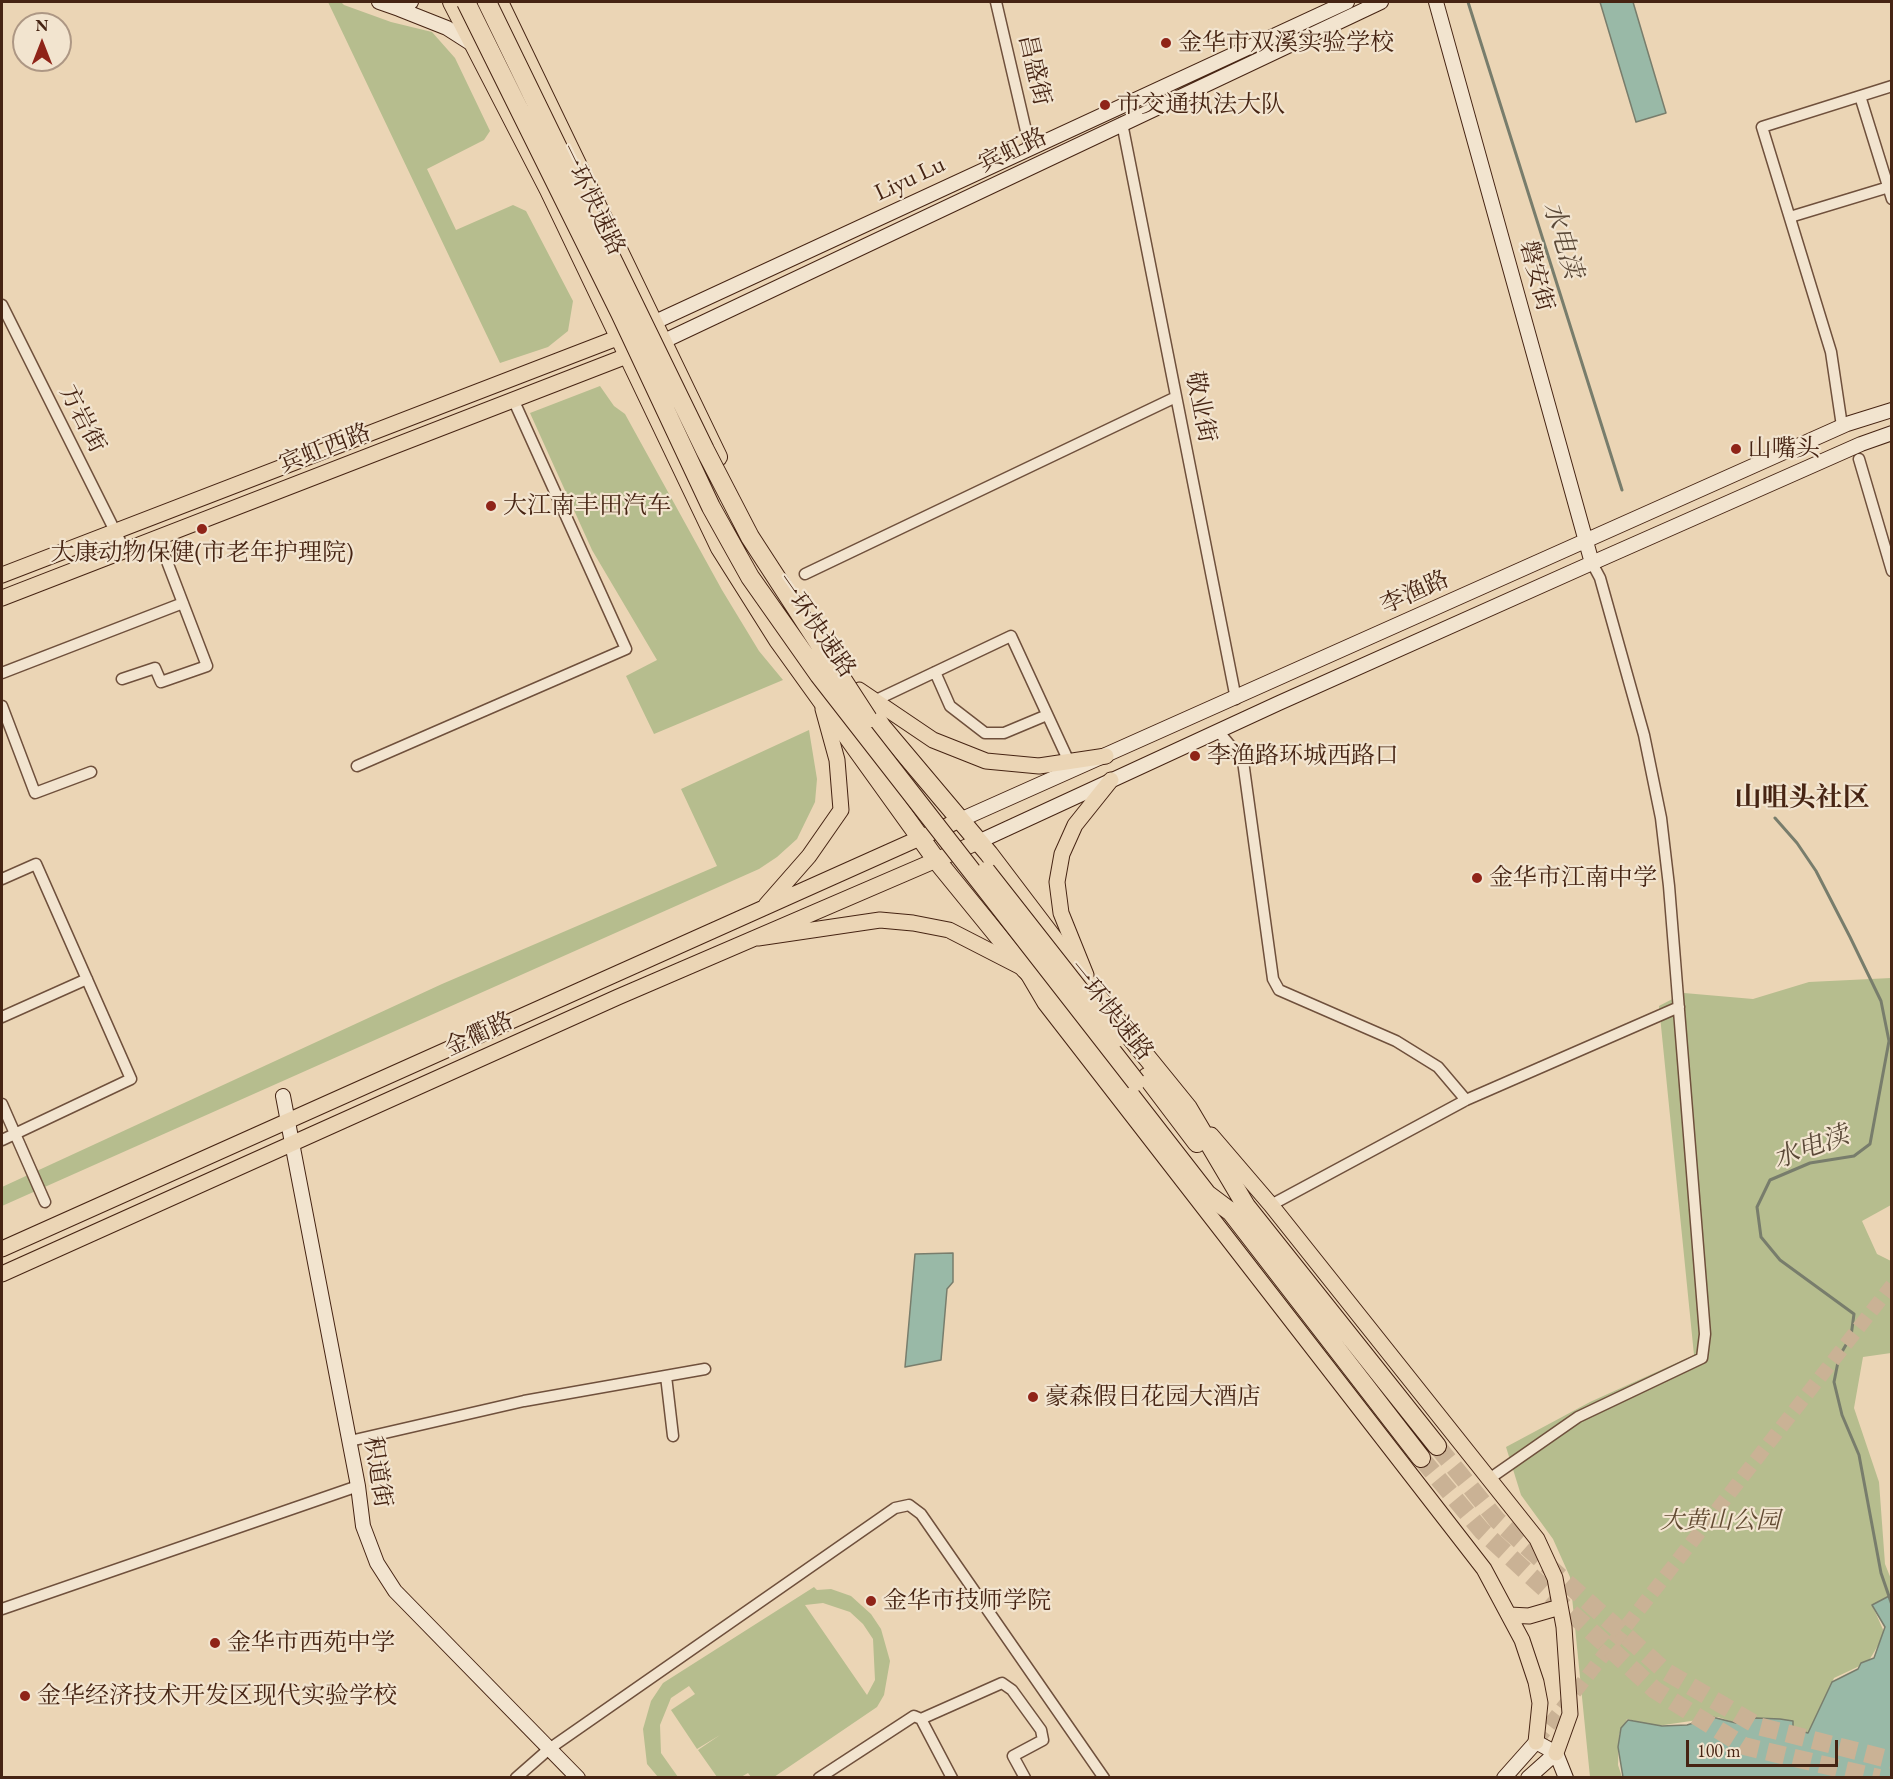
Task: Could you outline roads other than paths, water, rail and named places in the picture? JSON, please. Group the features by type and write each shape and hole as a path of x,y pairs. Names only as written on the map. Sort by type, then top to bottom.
{"highway":[{"path":"452,2 549,190 720,548 814,690 937,861 1025,969 1054,997 1207,1194 1239,1209 1437,1446"},
{"name":"一环快速路","path":"466,2 620,313 711,507 750,577 819,675 1142,1080"},
{"name":"一环快速路","path":"486,2 699,440 750,537 856,704 1239,1209"},
{"path":"499,2 655,322 742,508 855,688 882,727 978,842 1093,991 1188,1108 1239,1209 1421,1458"}],"main road":[{"path":"379,2 405,5 472,44"},
{"name":"Liyu Lu","path":"655,322 1347,2"},
{"name":"宾虹路","path":"664,341 1381,2"},
{"name":"磐安街","path":"1436,2 1592,563"},
{"name":"宾虹西路","path":"2,575 619,338 655,322"},
{"name":"宾虹西路","path":"2,598 664,341"},
{"name":"李渔路","path":"1106,756 1842,426 1892,410"},
{"name":"李渔路","path":"978,842 1592,563 1861,444 1892,434"},
{"path":"855,688 933,740 986,761 1039,766 1071,766"},
{"path":"764,908 809,856 841,810 837,760 828,717 814,690"},
{"path":"960,820 1071,766 1106,756"},
{"path":"1093,991 1061,913 1057,882 1062,854 1075,825 1111,780"},
{"name":"金衢路","path":"2,1249 960,820"},
{"name":"金衢路","path":"2,1274 294,1145 618,997 978,842"},
{"path":"758,938 880,920 914,923 950,930 1025,969 1051,1012 1484,1569 1522,1640 1536,1682 1540,1703 1536,1743 1504,1778"},
{"name":"积道街","path":"283,1096 350,1441 363,1527 377,1563 395,1591 578,1778"},
{"path":"1188,1108 1271,1205 1537,1539 1555,1578 1570,1714 1557,1754 1528,1778"},
{"path":"1509,1615 1529,1616 1560,1607"},
{"path":"1536,1743 1557,1754 1566,1778"}],"street":[{"name":"昌盛街","path":"996,2 1030,148"},
{"path":"1842,426 1831,352 1762,127 1892,87"},
{"path":"1860,96 1892,199"},
{"name":"敬业街","path":"1122,123 1236,699"},
{"path":"1790,217 1890,187"},
{"name":"方岩街","path":"2,305 125,551"},
{"path":"805,574 1176,398"},
{"path":"357,766 626,649 513,399"},
{"path":"1859,459 1892,571"},
{"path":"122,679 155,668 162,682 207,666 158,538"},
{"path":"1489,1479 1578,1417 1702,1358 1705,1334 1679,1007 1661,818 1644,735 1600,578 1592,563"},
{"path":"2,673 183,603"},
{"path":"874,700 1011,636 1071,766"},
{"path":"935,672 950,706 985,733 1004,733 1047,714"},
{"path":"2,706 34,793 91,772"},
{"path":"1218,731 1243,761 1273,979 1279,990 1396,1041 1438,1067 1466,1100"},
{"path":"2,879 36,864 131,1079 2,1140"},
{"path":"2,1017 87,979"},
{"path":"1271,1205 1466,1100 1679,1007"},
{"path":"2,1104 45,1202"},
{"path":"350,1441 524,1401 705,1369"},
{"path":"666,1376 673,1436"},
{"path":"2,1609 358,1486"},
{"path":"516,1778 549,1749 895,1508 909,1505 921,1514 1104,1778"},
{"path":"921,1719 1002,1683 1012,1690 1041,1730 1043,1740 1013,1756 1025,1778"},
{"path":"819,1778 914,1716 921,1719 952,1778"}],"waterway":[{"name":"水电渎","path":"1468,2 1622,490"},
{"name":"水电渎","path":"1775,818 1797,843 1816,871 1850,937 1881,1001 1889,1041 1870,1144 1854,1156 1810,1163 1770,1180 1757,1207 1761,1237 1780,1260 1854,1314 1851,1336 1839,1357 1834,1382 1842,1415 1859,1455 1881,1573 1892,1605"}],"tunnel":[{"path":"1536,1742 1892,1285"},
{"path":"1437,1446 1497,1520 1665,1671 1758,1726 1892,1760"},
{"path":"1421,1458 1482,1531 1655,1690 1744,1746 1879,1778"}],"place":[{"name":"金华市双溪实验学校","path":"1166,43"},
{"name":"市交通执法大队","path":"1105,105"},
{"name":"山嘴头","path":"1736,449"},
{"name":"大江南丰田汽车","path":"491,506"},
{"name":"大康动物保健(市老年护理院)","path":"202,529"},
{"name":"李渔路环城西路口","path":"1195,756"},
{"name":"金华市江南中学","path":"1477,878"},
{"name":"豪森假日花园大酒店","path":"1033,1397"},
{"name":"金华市技师学院","path":"871,1601"},
{"name":"金华市西苑中学","path":"215,1643"},
{"name":"金华经济技术开发区现代实验学校","path":"25,1696"}],"district":[{"name":"山咀头社区","path":"1802,799"}],"park label":[{"name":"大黄山公园","path":"1720,1521"}]}
